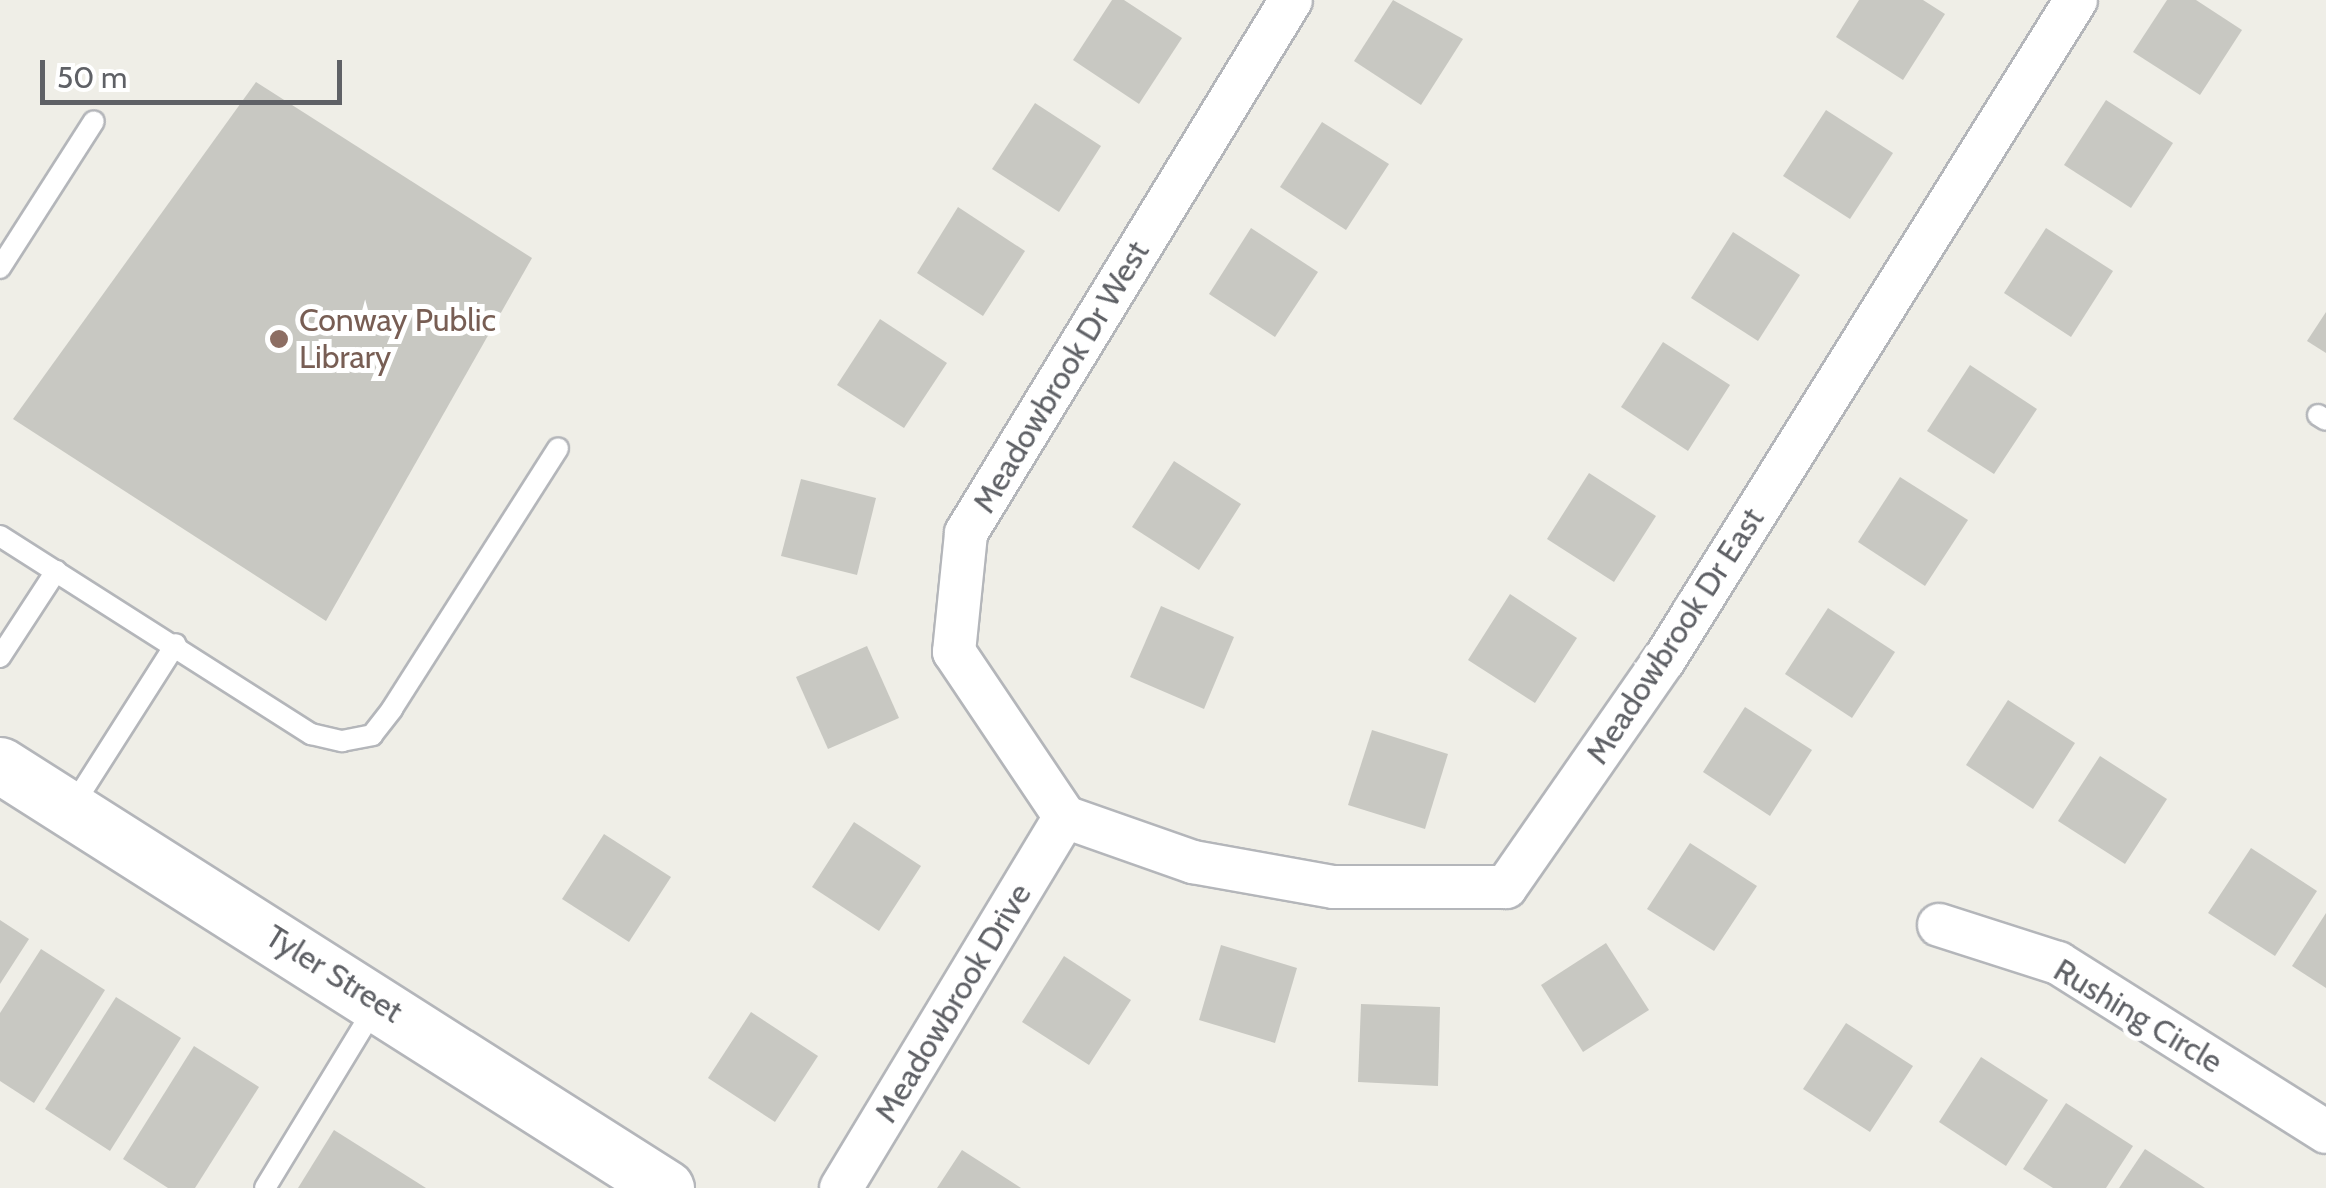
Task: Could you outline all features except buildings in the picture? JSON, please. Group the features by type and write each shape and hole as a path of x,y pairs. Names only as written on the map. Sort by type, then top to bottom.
{"street":[{"name":"Meadowbrook Dr West","path":"1066,817 954,652 966,534 1291,0"},
{"name":"Meadowbrook Dr East","path":"1066,817 1193,862 1334,887 1506,887 1664,660 2076,0"},
{"name":"Tyler Street","path":"0,764 378,1001 666,1188"},
{"name":"Meadowbrook Drive","path":"841,1188 1066,817"},
{"name":"Rushing Circle","path":"1939,925 2058,963 2326,1132"}],"lane":[{"path":"0,268 94,121"},
{"path":"0,536 176,644 311,734 342,741 372,735 558,448"},
{"path":"0,657 56,571"},
{"path":"71,808 176,644"},
{"path":"264,1188 378,1001"}],"place":[{"name":"Conway Public Library","path":"279,339"}]}
